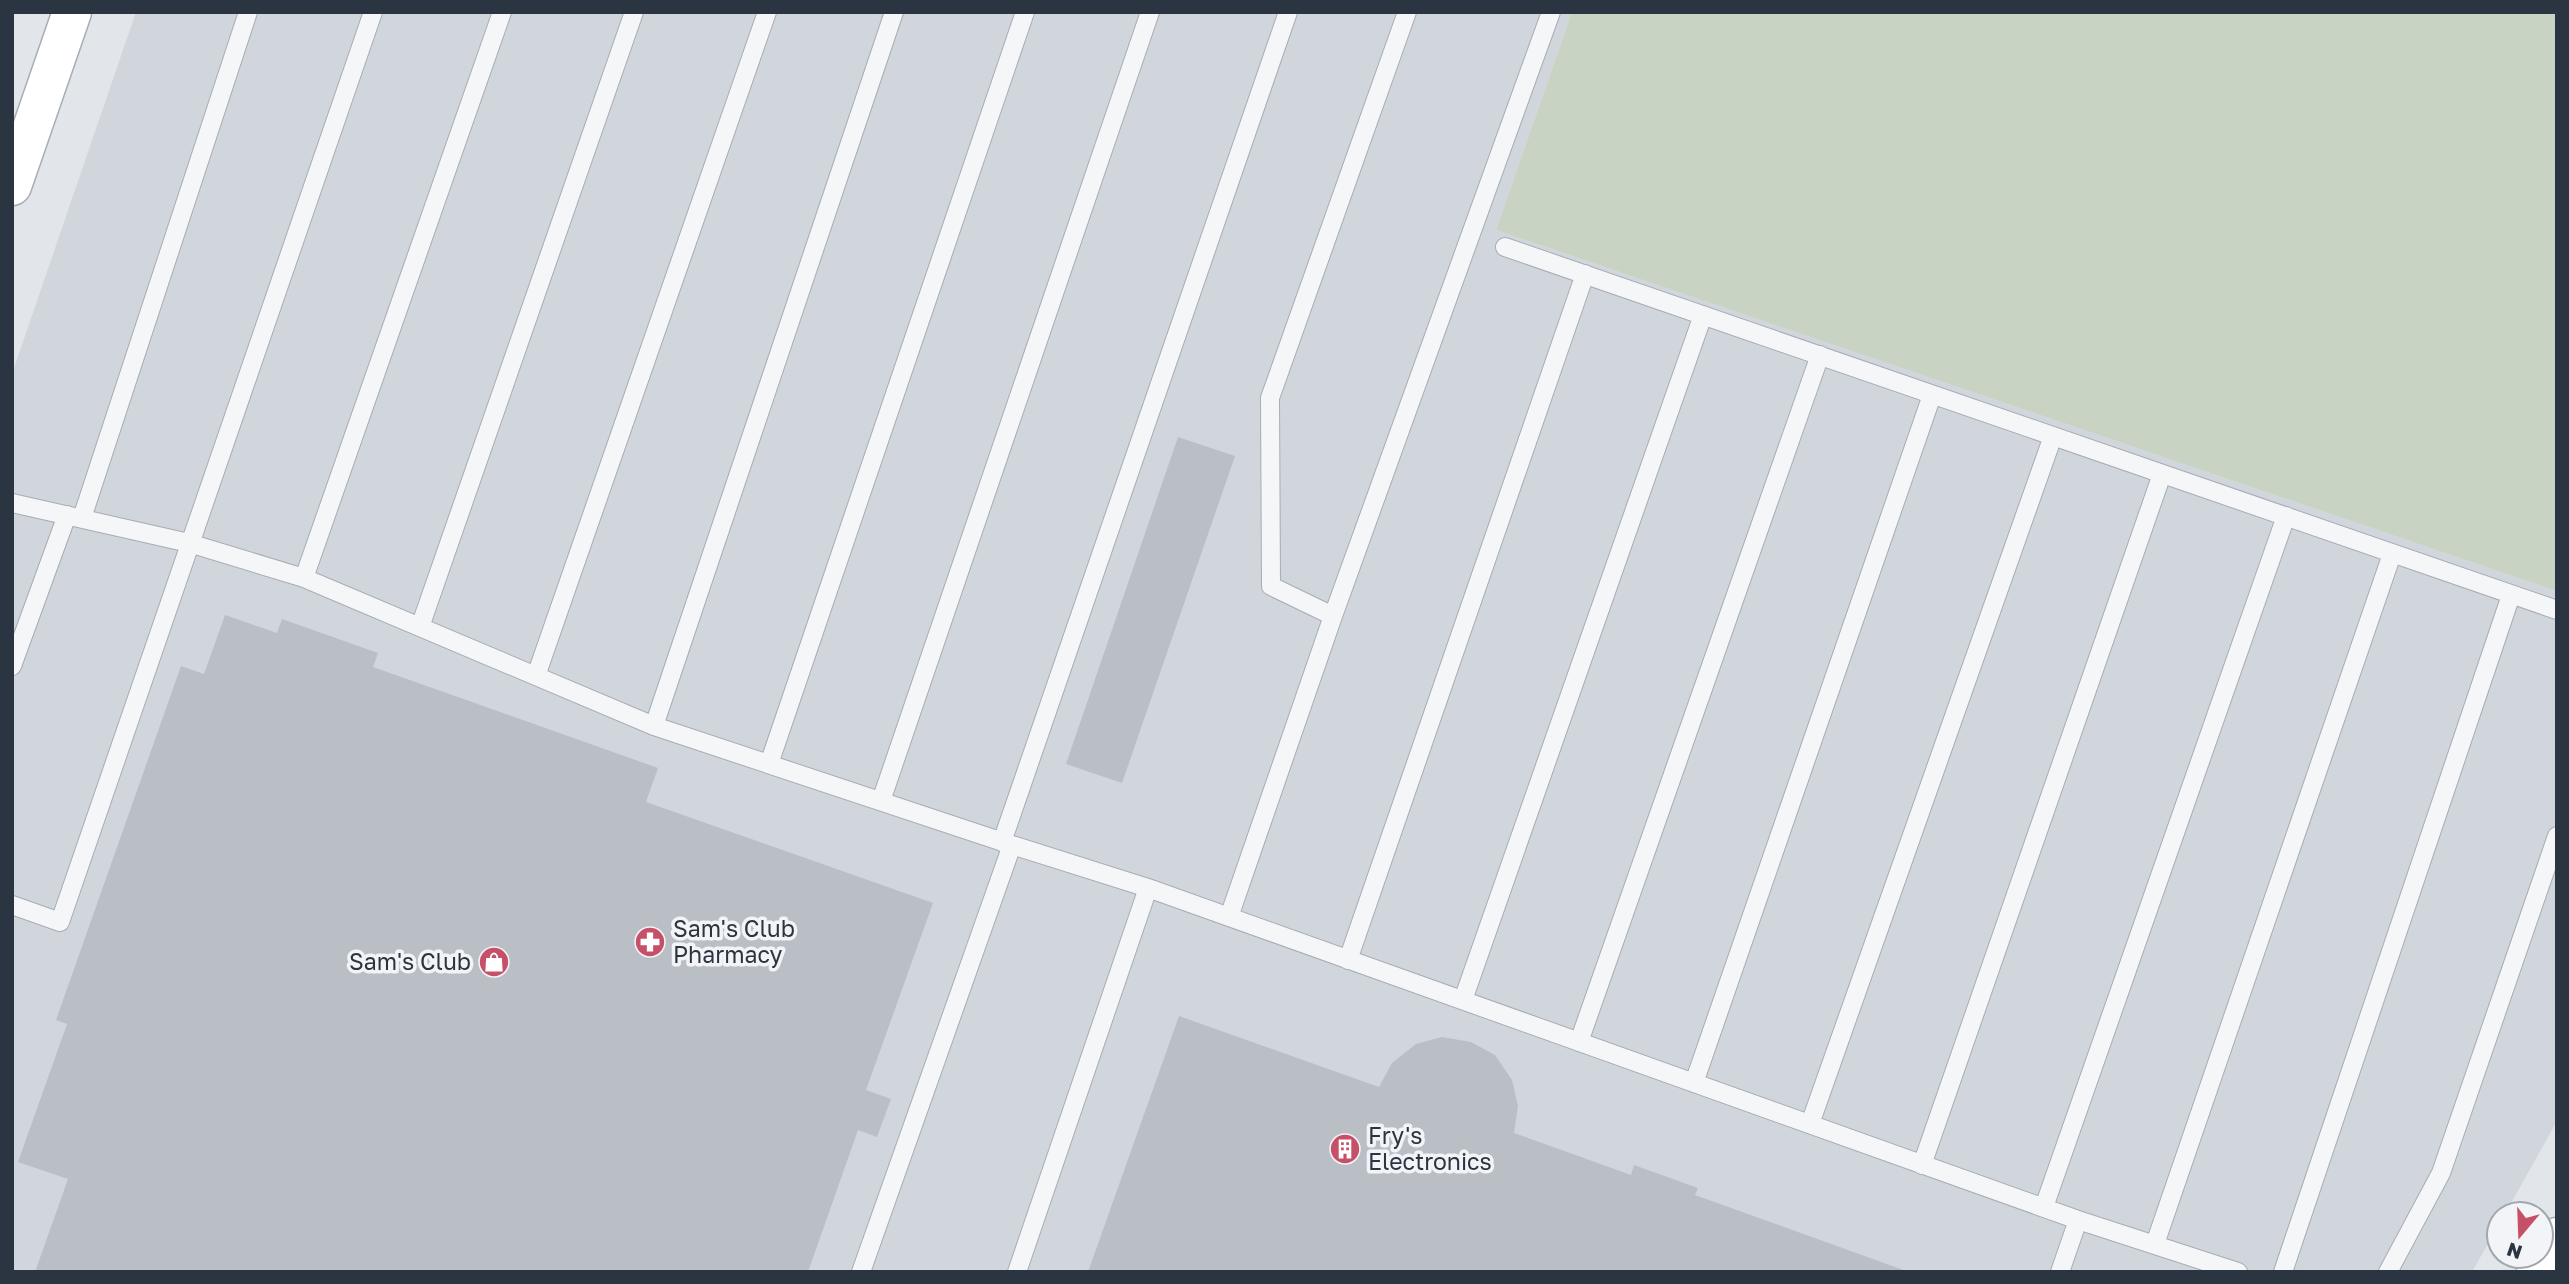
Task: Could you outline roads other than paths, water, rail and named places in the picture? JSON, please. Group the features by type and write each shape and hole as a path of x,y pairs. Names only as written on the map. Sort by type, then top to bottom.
{"street":[{"path":"12,186 72,12"},
{"path":"2536,1272 2557,1237"}],"lane":[{"path":"12,666 74,517 248,12"},
{"path":"12,905 60,922 373,12"},
{"path":"304,578 502,12"},
{"path":"420,627 634,12"},
{"path":"536,676 767,12"},
{"path":"654,726 894,12"},
{"path":"769,764 1025,12"},
{"path":"880,801 1150,12"},
{"path":"861,1272 1288,12"},
{"path":"1333,616 1271,586 1270,398 1407,12"},
{"path":"1229,917 1333,616 1551,12"},
{"path":"1505,247 2557,610"},
{"path":"1348,960 1585,274"},
{"path":"1463,1000 1703,315"},
{"path":"1579,1042 1820,355"},
{"path":"1694,1083 1932,395"},
{"path":"1810,1124 2053,436"},
{"path":"1922,1165 2162,474"},
{"path":"12,503 189,543 304,578 654,726 1148,888 1922,1165 2155,1244 2188,1264 2238,1272"},
{"path":"2044,1207 2286,516"},
{"path":"2155,1244 2392,554"},
{"path":"2283,1272 2511,595"},
{"path":"2388,1272 2441,1173 2557,836"},
{"path":"1017,1272 1148,888"},
{"path":"2060,1272 2078,1220"}],"place":[{"name":"Sam's Club Pharmacy","path":"650,942"},
{"name":"Sam's Club","path":"494,962"},
{"name":"Fry's Electronics","path":"1345,1149"}]}
